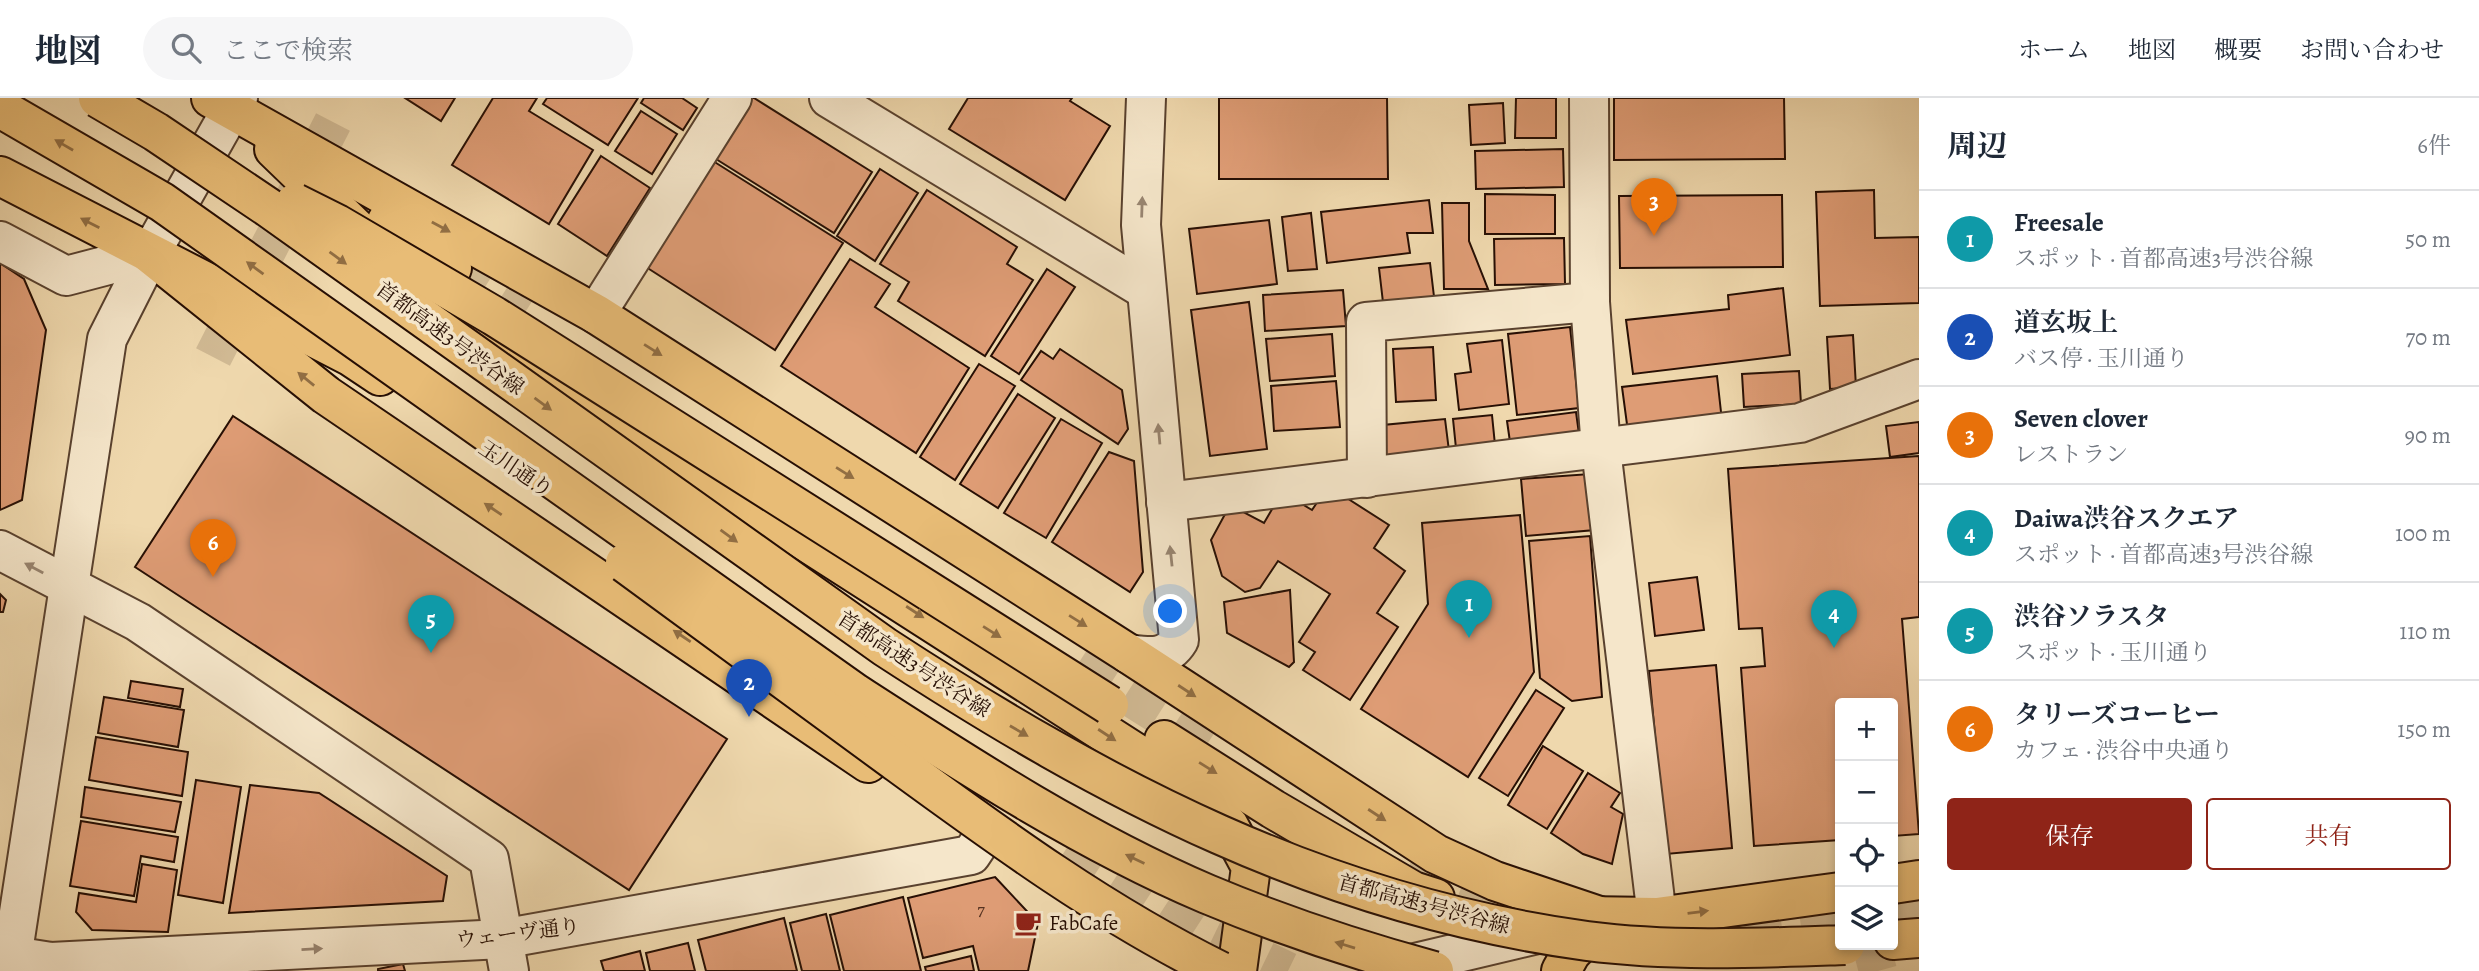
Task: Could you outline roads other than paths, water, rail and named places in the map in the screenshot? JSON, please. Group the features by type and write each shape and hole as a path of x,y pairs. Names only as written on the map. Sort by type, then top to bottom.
{"highway":[{"name":"首都高速3号渋谷線","path":"98,98 156,132 269,208 885,647 1006,724 1153,805 1237,844 1333,881 1416,907 1505,928 1588,941 1669,948 1835,945"},
{"path":"226,101 605,300 1129,654 1436,854 1495,881 1605,918"},
{"path":"226,101 452,268"},
{"path":"226,101 437,305 1192,789 1229,826 1251,867 1239,971"},
{"path":"0,108 162,202 855,693 1036,805 1121,852 1217,898 1331,941 1434,971"},
{"path":"156,132 337,224 494,316 1273,809 1413,891 1462,906 1605,918 1657,916 1835,893"},
{"name":"玉川通り","path":"0,176 350,356 1008,802"},
{"path":"150,254 326,395 981,840 1179,971"},
{"path":"347,335 542,501 902,766 1100,904 1179,951 1220,971"},
{"path":"1239,971 1269,872 1273,809"},
{"path":"1898,883 1919,880"},
{"path":"1561,971 1571,953 1605,918"},
{"path":"1898,940 1919,938"}],"street":[{"path":"605,300 733,98"},
{"path":"828,98 1146,290"},
{"path":"1129,654 1151,657 1165,655 1179,640 1141,225 1146,98"},
{"path":"1589,98 1590,302 1601,449 1657,916"},
{"path":"7,960 107,339 226,101"},
{"path":"0,241 66,276 150,254"},
{"path":"1367,478 1366,322 1590,302"},
{"path":"1166,502 1800,423 1919,379"},
{"path":"0,550 138,622 489,859 506,955"},
{"name":"ウェーヴ通り","path":"7,960 51,962 506,955 971,855 981,840"},
{"path":"1382,971 1605,918"}],"tunnel":[{"path":"213,357 333,122"},
{"path":"452,268 524,314"},
{"path":"1078,664 1213,750"},
{"path":"1070,843 1207,932 1288,971"},
{"path":"1407,870 1464,896 1524,915"},
{"path":"1898,906 1919,903"},
{"path":"1687,934 1835,916"},
{"path":"1872,950 1878,971"}],"place":[{"name":"Seven clover","path":"1654,236"},
{"name":"タリーズコーヒー","path":"213,577"},
{"name":"Freesale","path":"1469,638"},
{"name":"Daiwa渋谷スクエア","path":"1834,648"},
{"name":"渋谷ソラスタ","path":"431,653"},
{"name":"道玄坂上","path":"749,717"},
{"name":"FabCafe","path":"1028,923"}]}
